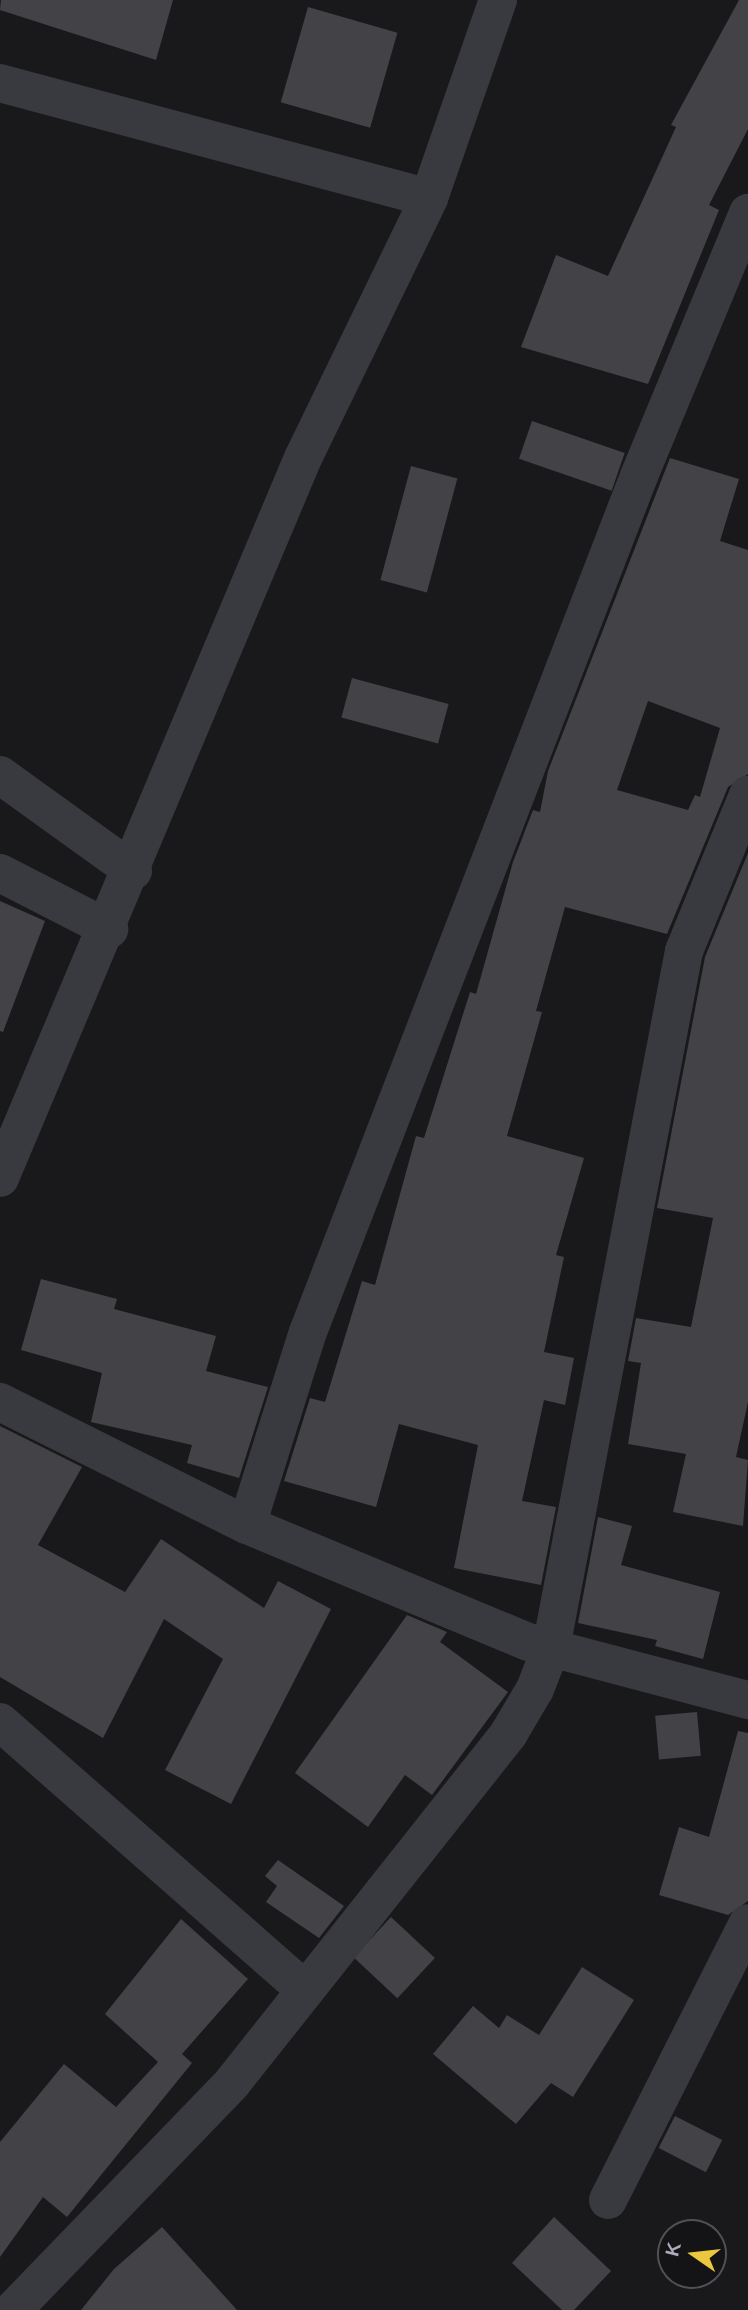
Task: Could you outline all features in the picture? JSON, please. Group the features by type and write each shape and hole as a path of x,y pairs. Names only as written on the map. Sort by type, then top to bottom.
{"street":[{"path":"0,1178 133,872 303,458 429,198 498,0"},
{"path":"0,83 429,198"},
{"path":"247,1525 308,1332 639,476 748,213"},
{"path":"0,775 133,872"},
{"path":"13,2310 232,2083 509,1732 551,1648 684,951 748,795"},
{"path":"0,873 109,929"},
{"path":"0,1402 247,1525 551,1648 748,1700"},
{"path":"1,1725 305,1990"},
{"path":"608,2200 748,1923"}],"building":[{"path":"1,0 173,0 156,60 0,10"},
{"path":"739,0 748,0 748,129 709,205 719,210 648,384 521,347 556,255 608,276 676,127 671,125"},
{"path":"308,7 397,33 370,128 281,102"},
{"path":"532,421 625,453 612,491 519,459"},
{"path":"670,458 739,479 720,541 748,550 748,774 728,787 667,934 565,907 536,1011 542,1012 507,1136 584,1158 556,1255 564,1257 544,1352 574,1358 565,1405 544,1400 522,1501 556,1507 541,1585 454,1568 478,1445 399,1424 376,1507 284,1481 310,1398 325,1402 362,1281 375,1285 416,1136 424,1138 470,992 476,994 513,862 533,810 540,812 548,771","holes":["648,701 720,728 700,797 695,795 688,810 617,790"]},
{"path":"411,466 457,478 427,592 380,580"},
{"path":"352,678 449,704 438,743 341,718"},
{"path":"748,853 748,1402 736,1457 748,1460 743,1526 673,1512 686,1454 628,1444 641,1363 628,1361 636,1318 691,1327 713,1218 657,1208 705,957"},
{"path":"0,901 45,921 3,1032 0,1031"},
{"path":"41,1279 117,1299 114,1309 216,1336 206,1371 268,1387 239,1478 187,1463 192,1445 91,1422 102,1373 21,1350"},
{"path":"0,1426 82,1467 38,1545 125,1592 161,1539 264,1608 278,1581 331,1609 231,1804 165,1770 223,1659 164,1619 103,1738 0,1677"},
{"path":"598,1517 632,1526 621,1565 720,1592 703,1659 655,1646 657,1640 578,1623"},
{"path":"407,1615 447,1632 440,1642 508,1692 432,1795 405,1775 368,1827 295,1773"},
{"path":"697,1712 701,1756 659,1759 655,1716"},
{"path":"738,1731 748,1733 748,1901 728,1915 659,1895 679,1827 709,1837"},
{"path":"278,1860 344,1906 319,1938 266,1902 277,1886 265,1876"},
{"path":"391,1917 435,1958 397,1998 353,1957"},
{"path":"181,1919 248,1979 182,2054 192,2063 67,2217 43,2197 0,2257 0,2142 64,2064 116,2107 158,2062 105,2014"},
{"path":"582,1967 634,2000 573,2097 551,2083 516,2124 433,2054 473,2006 499,2028 507,2015 539,2035"},
{"path":"675,2116 722,2140 706,2172 659,2148"},
{"path":"554,2217 611,2271 574,2310 562,2310 512,2263"},
{"path":"162,2227 237,2310 81,2310 114,2269"}]}
